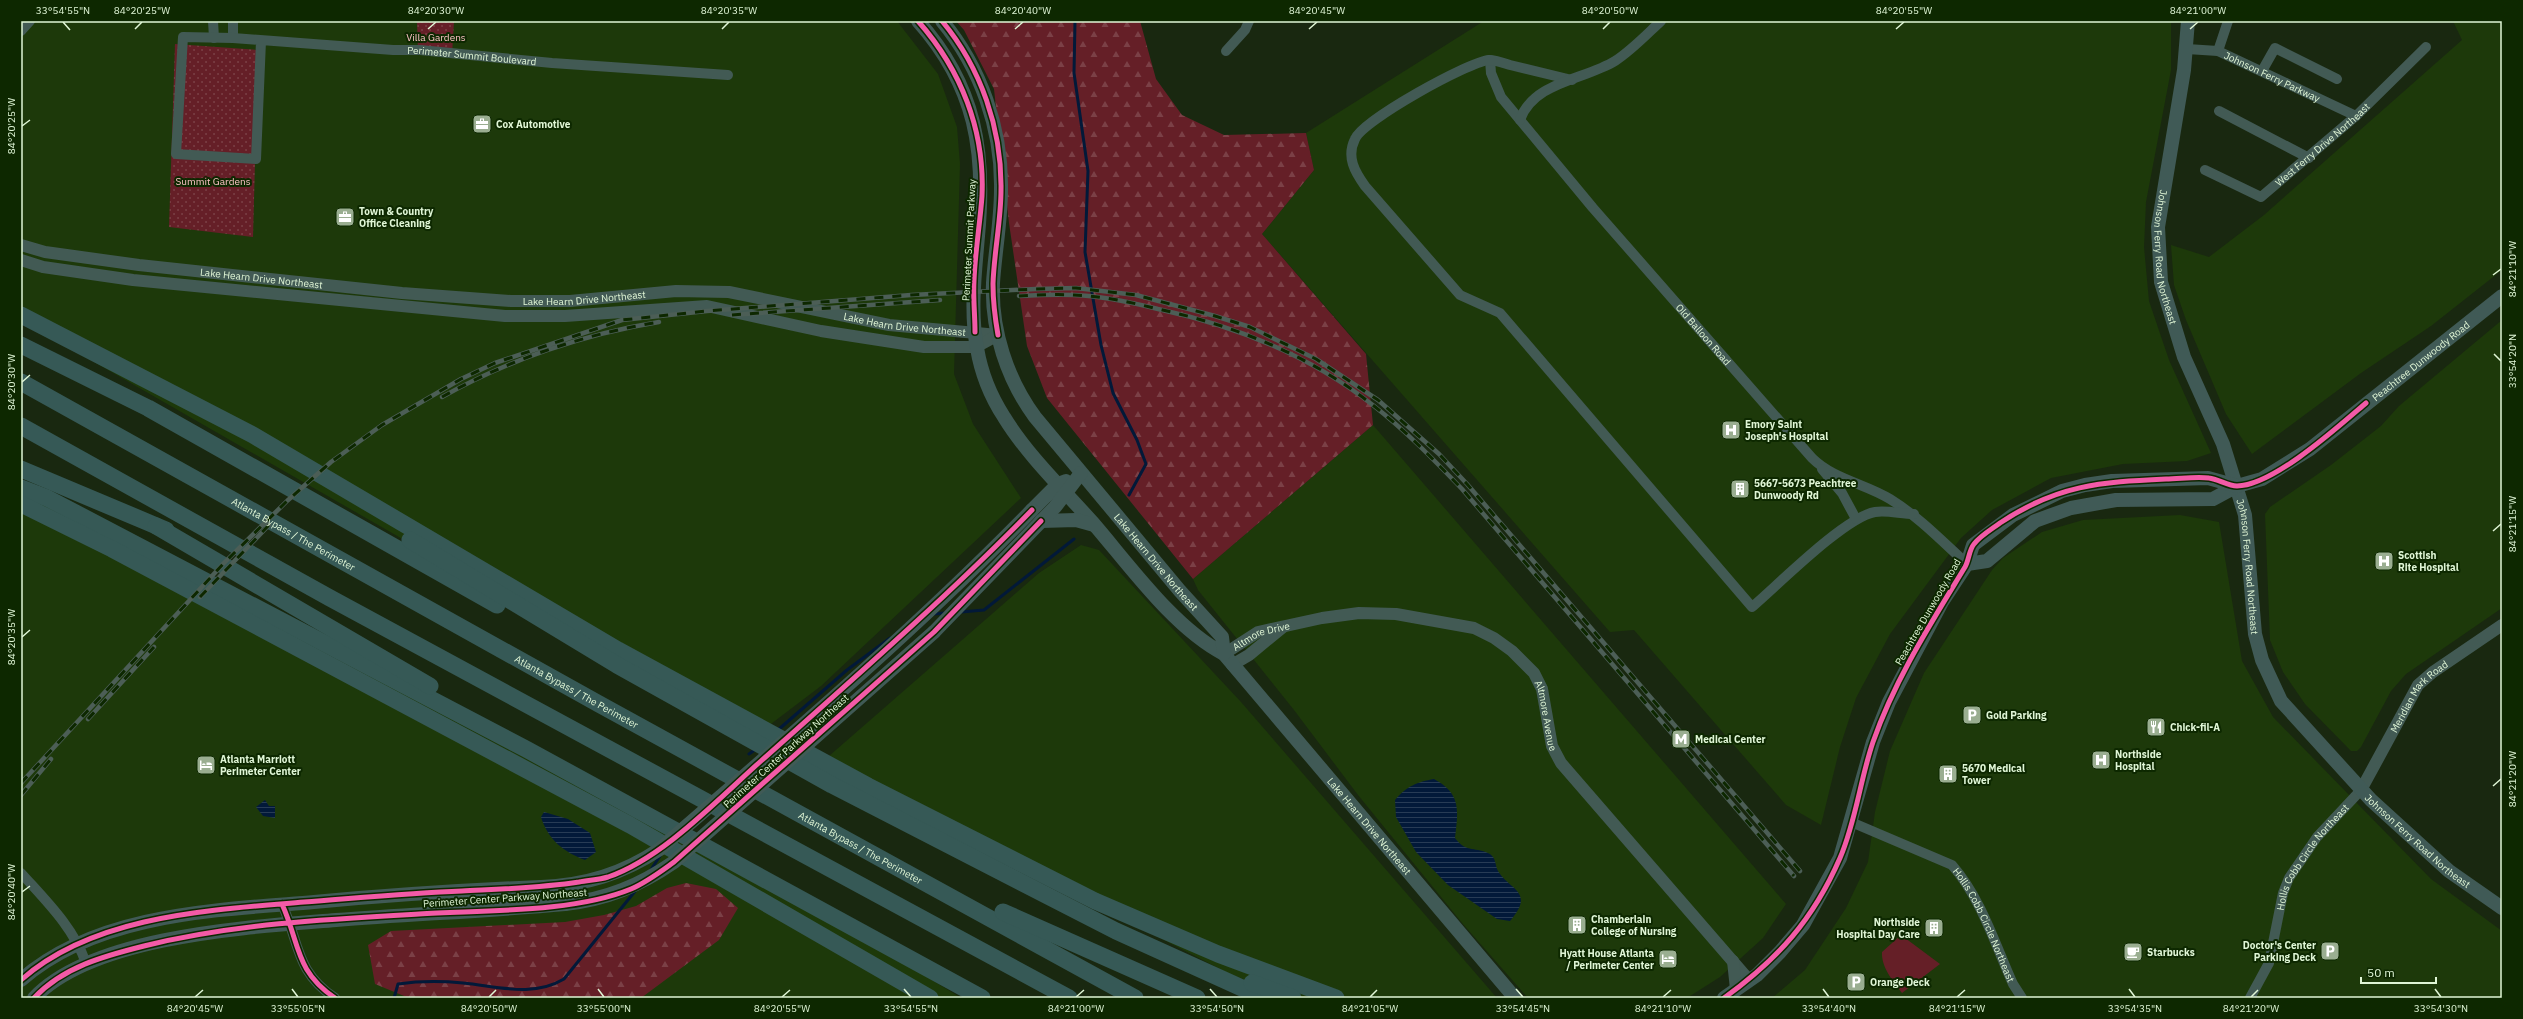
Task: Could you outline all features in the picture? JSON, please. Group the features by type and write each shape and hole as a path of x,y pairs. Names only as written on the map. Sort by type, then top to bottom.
{"highway":[{"path":"21,315 133,371 253,435 618,650 868,786 1095,901 1218,954 1336,998"},
{"path":"21,345 148,408 442,576 596,658 617,665"},
{"path":"133,371 617,665 832,785 1116,931 1264,998"},
{"name":"Atlanta Bypass / The Perimeter","path":"21,382 599,704 957,899 1134,998"},
{"path":"21,426 330,598 1069,998"},
{"path":"21,469 156,526 304,592 330,598"},
{"path":"21,488 47,498 526,749 982,998"},
{"path":"21,504 112,549 630,825 930,998"},
{"path":"156,526 493,723 526,749"},
{"path":"1021,883 1169,949 1293,998"},
{"path":"957,899 994,908 1196,998"}],"main road":[{"name":"Perimeter Summit Parkway","path":"918,21 941,50 956,75 970,106 975,127 982,172 982,195 974,281 976,347 989,386 1003,415 1063,489"},
{"path":"942,21 964,52 978,79 990,110 999,150 1001,190 993,284 998,335 1010,374 1026,404 1081,473"},
{"name":"Johnson Ferry Road Northeast","path":"2188,21 2187,49 2160,207 2158,250 2161,282 2184,357 2222,444 2237,486 2245,515 2255,634 2262,660 2281,701 2361,790 2449,871 2502,908"},
{"name":"Peachtree Dunwoody Road","path":"1967,564 1987,561 2035,522 2071,508 2120,500 2213,499 2237,486 2262,479 2310,449 2502,296"},
{"name":"Perimeter Center Parkway Northeast","path":"21,980 48,960 79,943 164,919 203,912 422,892 541,887 604,878 634,865 660,849 856,678 925,615 1032,510 1063,489 1081,473"},
{"name":"Lake Hearn Drive Northeast","path":"1081,473 1180,592 1222,637 1228,660"},
{"name":"Peachtree Dunwoody Road","path":"1724,998 1749,980 1780,952 1803,925 1840,858 1872,742 1889,702 1942,602 1967,564 1974,545 1994,528 2028,507 2062,491 2112,481 2208,478 2237,486"},
{"name":"Perimeter Center Parkway Northeast","path":"34,998 63,975 86,963 165,941 201,934 291,924 565,904 601,898 627,890 651,878 674,862 934,632 1041,522 1063,489"},
{"name":"Lake Hearn Drive Northeast","path":"1063,489 1179,620 1228,660 1515,998"},
{"path":"1041,522 1076,520 1095,526"}],"street":[{"path":"21,31 30,21"},
{"path":"213,21 214,38"},
{"path":"233,21 233,38"},
{"path":"1226,50 1240,36 1249,21"},
{"path":"1520,120 1528,104 1537,95 1594,72 1616,60 1662,21"},
{"path":"2218,51 2228,21"},
{"name":"Perimeter Summit Boulevard","path":"261,41 256,160 176,154 183,37 233,38 261,41 420,50 551,63 728,75"},
{"name":"West Ferry Drive Northeast","path":"2205,170 2260,197 2309,158 2356,116 2426,47"},
{"path":"2262,71 2275,48 2337,79"},
{"name":"Johnson Ferry Parkway","path":"2187,49 2218,51 2356,116"},
{"path":"1572,80 1490,60 1471,65 1387,111 1358,133 1354,140 1352,162 1353,170 1365,186 1460,295 1500,313 1752,607 1833,536 1856,519 1874,512 1914,514"},
{"name":"Old Balloon Road","path":"1490,60 1492,73 1501,97 1593,208 1817,463 1888,498 1914,514 1967,564"},
{"path":"2219,111 2309,158"},
{"name":"Lake Hearn Drive Northeast","path":"21,245 45,252 139,265 402,293 503,300 570,301 676,291 729,292 889,325 998,335"},
{"name":"Lake Hearn Drive Northeast","path":"21,260 43,267 133,280 505,316 565,316 707,306 856,337 924,347 976,347 998,335"},
{"path":"1817,463 1842,493 1856,519"},
{"name":"Altmore Avenue","path":"1284,626 1359,614 1396,614 1474,628 1512,650 1534,673 1542,689 1552,746 1561,763 1733,961"},
{"name":"Meridian Mark Road","path":"2361,790 2418,685 2432,672 2502,625"},
{"name":"Altmore Drive","path":"1228,660 1249,655 1284,626"},
{"name":"Hollis Cobb Circle Northeast","path":"2250,998 2269,964 2283,893 2289,878 2317,836 2361,790"},
{"name":"Hollis Cobb Circle Northeast","path":"1851,822 1952,865 1960,874 1973,895 2013,984 2022,998"},
{"path":"21,873 69,926 79,943 86,963"},
{"path":"282,904 291,924 304,968 316,983 334,998"},
{"path":"1733,961 1749,980"},
{"path":"1733,961 1736,989"}],"shaded area":[{"path":"21,21 897,21 938,74 957,127 960,164 954,374 973,424 1021,498 821,686 751,739 21,320"},
{"name":"Emory Saint Joseph's Hospital","path":"1484,21 2171,21 2171,70 2146,202 2144,247 2149,301 2169,360 2211,453 2187,461 2123,464 2051,478 1992,510 1961,538 1890,634 1856,698 1840,747 1821,825 1786,805 1634,630 1610,632 1262,234 1314,170 1306,133"},
{"path":"2453,21 2502,21 2502,270 2431,326 2361,373 2252,454 2226,414 2186,320 2174,285 2171,245 2209,257 2264,215 2462,40"},
{"name":"Scottish Rite Hospital","path":"2502,320 2502,608 2406,674 2391,691 2361,747 2357,751 2351,751 2305,704 2283,672 2270,640 2265,514 2270,507 2331,465 2381,426 2399,406"},
{"path":"1373,425 1786,904 1763,938 1720,977 1687,998 1528,998 1463,924 1358,795 1294,710 1198,590 1193,579"},
{"path":"21,490 793,894 961,998 21,998"},
{"name":"Northside Hospital","path":"2180,515 2219,522 2242,661 2273,717 2431,879 2502,931 2502,998 1772,998 1805,970 1846,908 1868,862 1875,812 1890,751 1924,673 1992,570 2003,558 2042,532 2083,520"},
{"path":"1081,545 1099,550 1241,702 1497,998 1288,998 1226,972 821,763 1039,573"}],"green space":[{"name":"Villa Gardens","path":"417,21 454,21 452,55 418,52"},
{"path":"956,21 1140,21 1156,79 1182,115 1224,135 1306,133 1314,170 1262,234 1366,354 1373,425 1193,579 1047,398 1027,346 1009,223 994,89 964,30"},
{"name":"Summit Gardens","path":"175,44 258,50 253,237 169,227"},
{"path":"686,883 716,889 738,908 719,940 641,998 409,998 375,984 368,945 391,931 565,922 604,915 636,906 667,888"},
{"path":"1901,935 1940,964 1902,993 1891,979 1882,958 1882,952"}],"water":[{"path":"1434,779 1450,791 1454,797 1457,811 1455,838 1459,843 1468,848 1490,854 1498,871 1521,897 1521,903 1510,921 1497,919 1448,885 1416,852 1396,817 1395,800 1399,795 1413,785"},
{"path":"265,800 269,806 275,806 275,818 263,816 256,807"},
{"path":"544,812 568,819 590,833 596,852 585,860 564,849 552,839 544,825 541,817"}],"waterway":[{"path":"1075,21 1074,73 1088,171 1085,252 1101,345 1113,393 1137,440 1146,464 1129,495"},
{"path":"961,612 984,610 1074,539"},
{"path":"933,614 945,613"},
{"path":"778,730 847,670 890,638"},
{"path":"749,754 756,749"},
{"path":"650,871 660,856"},
{"path":"394,998 398,984 414,982 455,982 514,989 540,988 552,985 564,979 636,890"}],"railway":[{"path":"21,783 224,563 287,501 331,462 382,425 461,379 495,363 622,320 707,311 911,295 1076,288 1136,295 1250,327 1316,359 1378,400 1439,454 1467,484 1800,871"},
{"path":"1019,296 1067,295 1106,298 1148,306 1216,324 1298,357 1350,388 1409,436 1462,489 1794,876"},
{"path":"732,315 940,300"},
{"path":"442,397 493,371 547,350 575,341 631,327 659,322"},
{"path":"200,597 269,525"},
{"path":"88,719 154,647"},
{"path":"21,795 51,759"}],"cycle path":[{"path":"918,21 947,60 958,81 967,102 979,148 982,172 982,196 975,270 975,332"},
{"path":"942,21 956,39 978,79 993,122 998,144 1001,202 993,284 994,310 998,335"},
{"path":"1724,998 1777,953 1792,937 1818,901 1840,858 1850,830 1873,742 1892,696 1914,652 1965,567 1972,546 1979,538 2021,510 2060,493 2080,488 2120,482 2193,477 2204,477 2234,486 2252,483 2287,466 2340,426 2366,403"},
{"path":"21,980 50,958 83,942 118,929 155,920 231,908 403,894 550,886 604,878 629,868 669,842 708,810 933,606 1032,510"},
{"path":"34,998 45,987 58,978 85,964 144,946 212,932 350,918 527,909 582,902 608,897 631,889 653,877 674,862 934,632 1041,521"},
{"path":"282,904 305,967 312,978 335,998"}],"place":[{"name":"Cox Automotive","path":"482,124"},
{"name":"Town & Country Office Cleaning","path":"345,217"},
{"name":"Emory Saint Joseph's Hospital","path":"1731,430"},
{"name":"5667-5673 Peachtree Dunwoody Rd","path":"1740,489"},
{"name":"Scottish Rite Hospital","path":"2384,561"},
{"name":"Gold Parking","path":"1972,715"},
{"name":"Chick-fil-A","path":"2156,727"},
{"name":"Medical Center","path":"1681,739"},
{"name":"Northside Hospital","path":"2101,760"},
{"name":"Atlanta Marriott Perimeter Center","path":"206,765"},
{"name":"5670 Medical Tower","path":"1948,774"},
{"name":"Chamberlain College of Nursing","path":"1577,925"},
{"name":"Northside Hospital Day Care","path":"1934,928"},
{"name":"Doctor's Center Parking Deck","path":"2330,951"},
{"name":"Starbucks","path":"2133,952"},
{"name":"Hyatt House Atlanta / Perimeter Center","path":"1668,959"},
{"name":"Orange Deck","path":"1856,982"}]}
